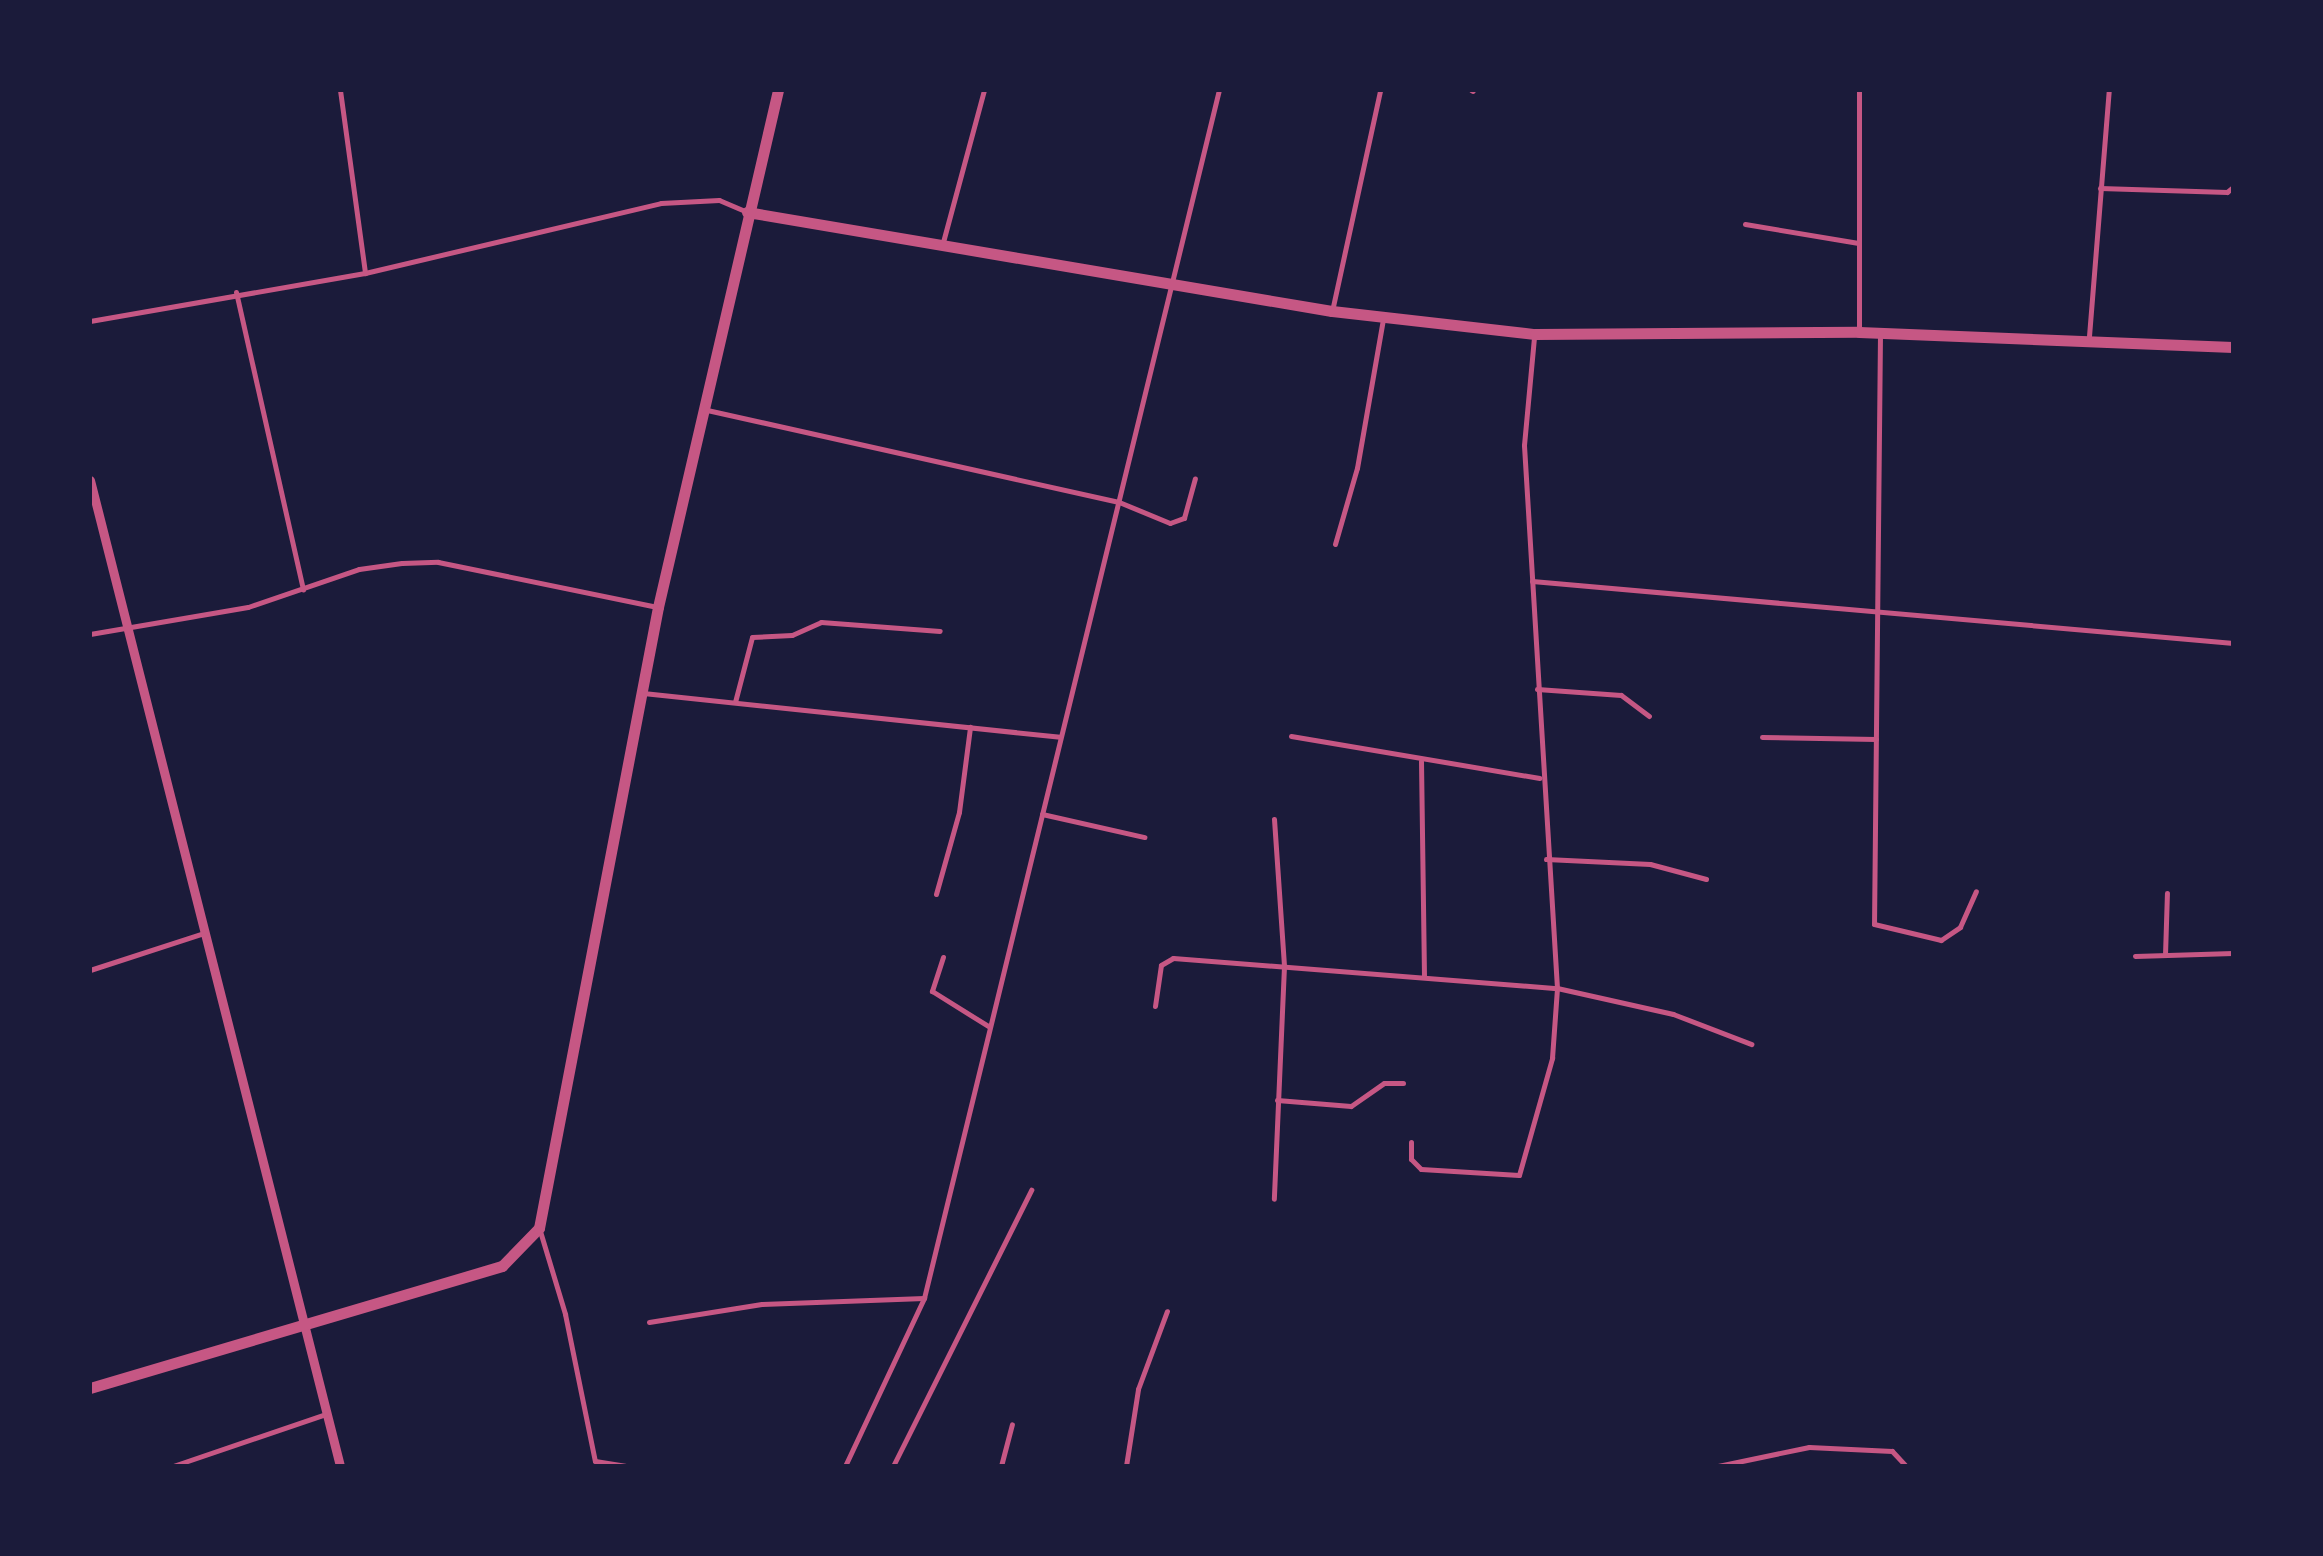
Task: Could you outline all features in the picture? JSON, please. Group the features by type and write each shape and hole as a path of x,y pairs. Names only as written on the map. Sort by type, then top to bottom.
{"street":[{"path":"90,1388 302,1321 502,1266 539,1228 658,607 778,90"},
{"path":"747,212 1332,311 1528,333 2089,336 2233,346"},
{"path":"90,480 201,934 323,1414 340,1466"}],"lane":[{"path":"340,90 366,273"},
{"path":"942,244 984,90"},
{"path":"845,1466 924,1298 1219,90"},
{"path":"1332,311 1380,90"},
{"path":"1859,90 1860,332"},
{"path":"2089,336 2109,90"},
{"path":"2100,188 2227,192 2233,187"},
{"path":"90,321 236,292 366,273 661,203 719,200 747,212"},
{"path":"1745,224 1858,243"},
{"path":"236,292 304,590"},
{"path":"1336,544 1357,468 1384,316"},
{"path":"1410,1142 1411,1158 1421,1169 1519,1174 1552,1058 1557,988 1540,778 1524,444 1528,333"},
{"path":"1880,334 1874,924 1941,940 1960,928 1976,891"},
{"path":"704,409 1119,502 1170,523 1184,518 1194,478"},
{"path":"90,634 128,630 304,590 359,569 438,562 658,607"},
{"path":"1532,581 1879,608 2233,643"},
{"path":"735,702 752,638 792,634 821,622 940,631"},
{"path":"1537,689 1620,695 1649,716"},
{"path":"640,693 1060,737"},
{"path":"936,894 960,812 970,727"},
{"path":"1291,736 1421,761 1540,778"},
{"path":"1762,737 1876,740"},
{"path":"1421,761 1424,977"},
{"path":"1042,814 1144,837"},
{"path":"1274,819 1284,966 1274,1199"},
{"path":"1546,858 1650,864 1706,879"},
{"path":"2165,956 2167,893"},
{"path":"90,970 201,934"},
{"path":"2135,956 2233,953"},
{"path":"943,957 932,991 988,1027"},
{"path":"1155,1006 1165,960 1284,966 1557,988 1673,1014 1751,1044"},
{"path":"1277,1100 1351,1106 1384,1083 1403,1082"},
{"path":"893,1466 1030,1190"},
{"path":"539,1228 565,1314 596,1463 625,1466"},
{"path":"649,1322 762,1304 924,1298"},
{"path":"1126,1466 1138,1389 1167,1311"},
{"path":"173,1466 323,1414"},
{"path":"1002,1466 1012,1424"},
{"path":"1718,1466 1809,1447 1892,1450 1906,1466"}]}
